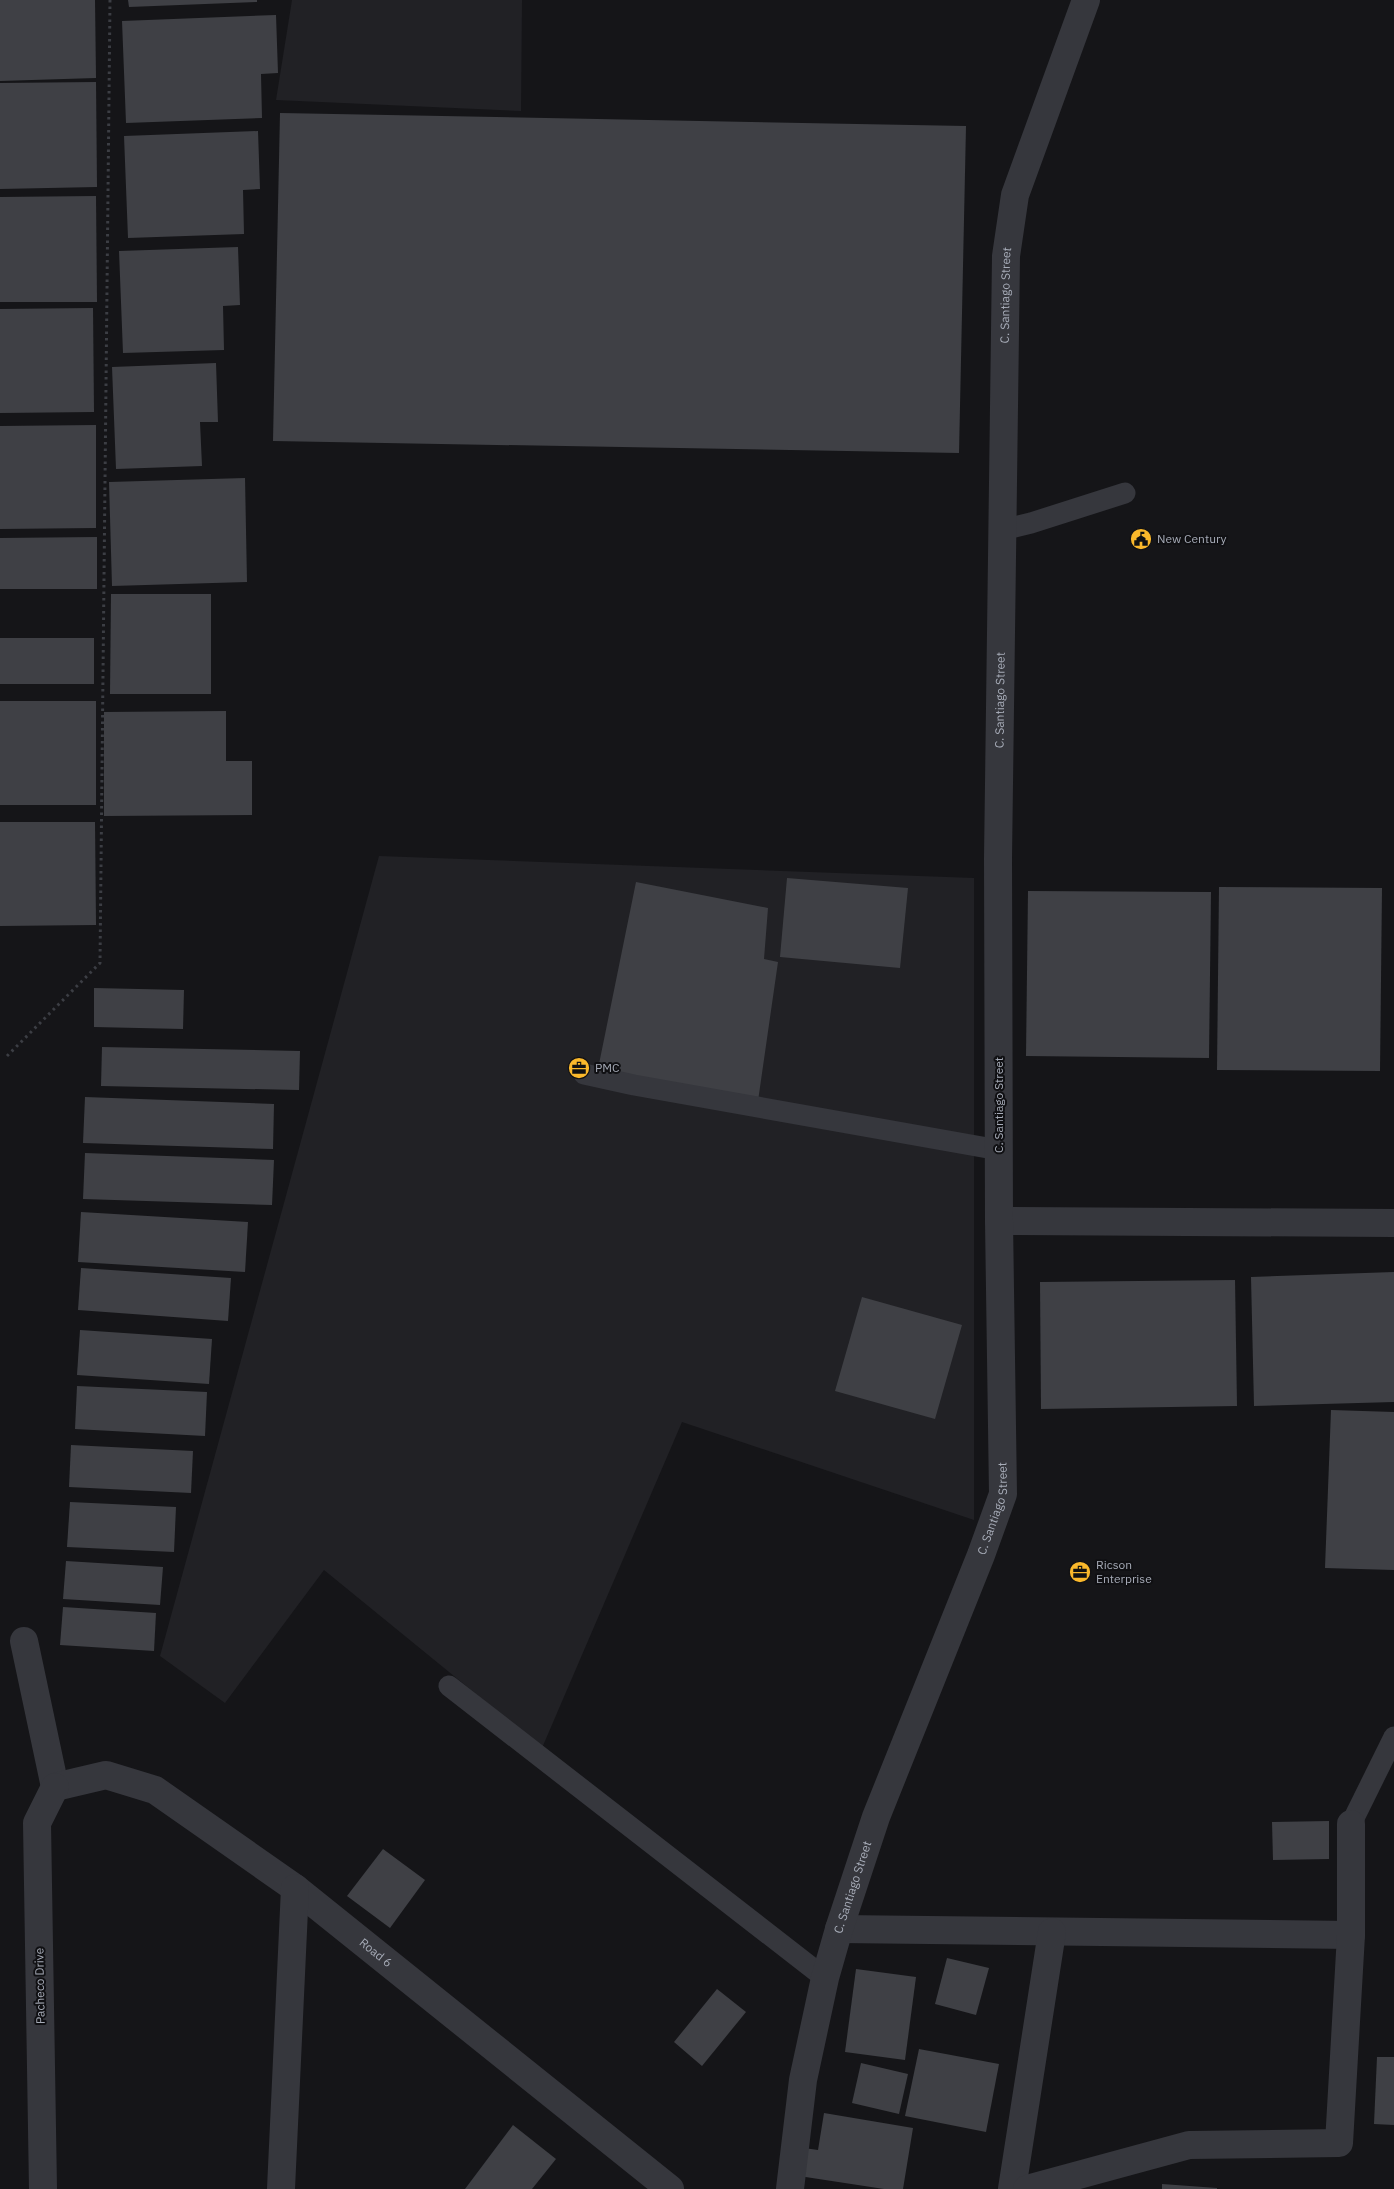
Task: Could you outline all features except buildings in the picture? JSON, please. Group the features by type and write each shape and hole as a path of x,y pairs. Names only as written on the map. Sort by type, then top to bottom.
{"street":[{"name":"C. Santiago Street","path":"790,2189 800,2099 825,1978 839,1929 876,1817 981,1555 1003,1494 998,1221 998,859 1006,256 1015,195 1086,0"},
{"path":"998,1221 1394,1223"},
{"path":"24,1641 55,1787"},
{"name":"Road 6","path":"55,1787 106,1775 155,1790 295,1888 670,2189"},
{"name":"Pacheco Drive","path":"43,2189 37,1823 55,1787"},
{"path":"1027,2189 1189,2144 1339,2143 1350,1935 1351,1824"},
{"path":"281,2189 295,1888"},
{"path":"839,1929 1350,1935"},
{"path":"1012,2189 1052,1932"}],"lane":[{"path":"1002,530 1031,523 1125,493"},
{"path":"584,1074 634,1085 999,1150"},
{"path":"449,1686 825,1978"},
{"path":"1351,1824 1394,1737"}],"path":[{"path":"7,1056 100,962 110,0"}],"shaded area":[{"path":"292,0 522,0 521,111 276,100"},
{"path":"379,856 974,878 974,1520 682,1422 542,1748 324,1570 225,1703 160,1656"}],"place":[{"name":"New Century","path":"1141,539"},
{"name":"PMC","path":"579,1068"},
{"name":"Ricson Enterprise","path":"1080,1572"}]}
